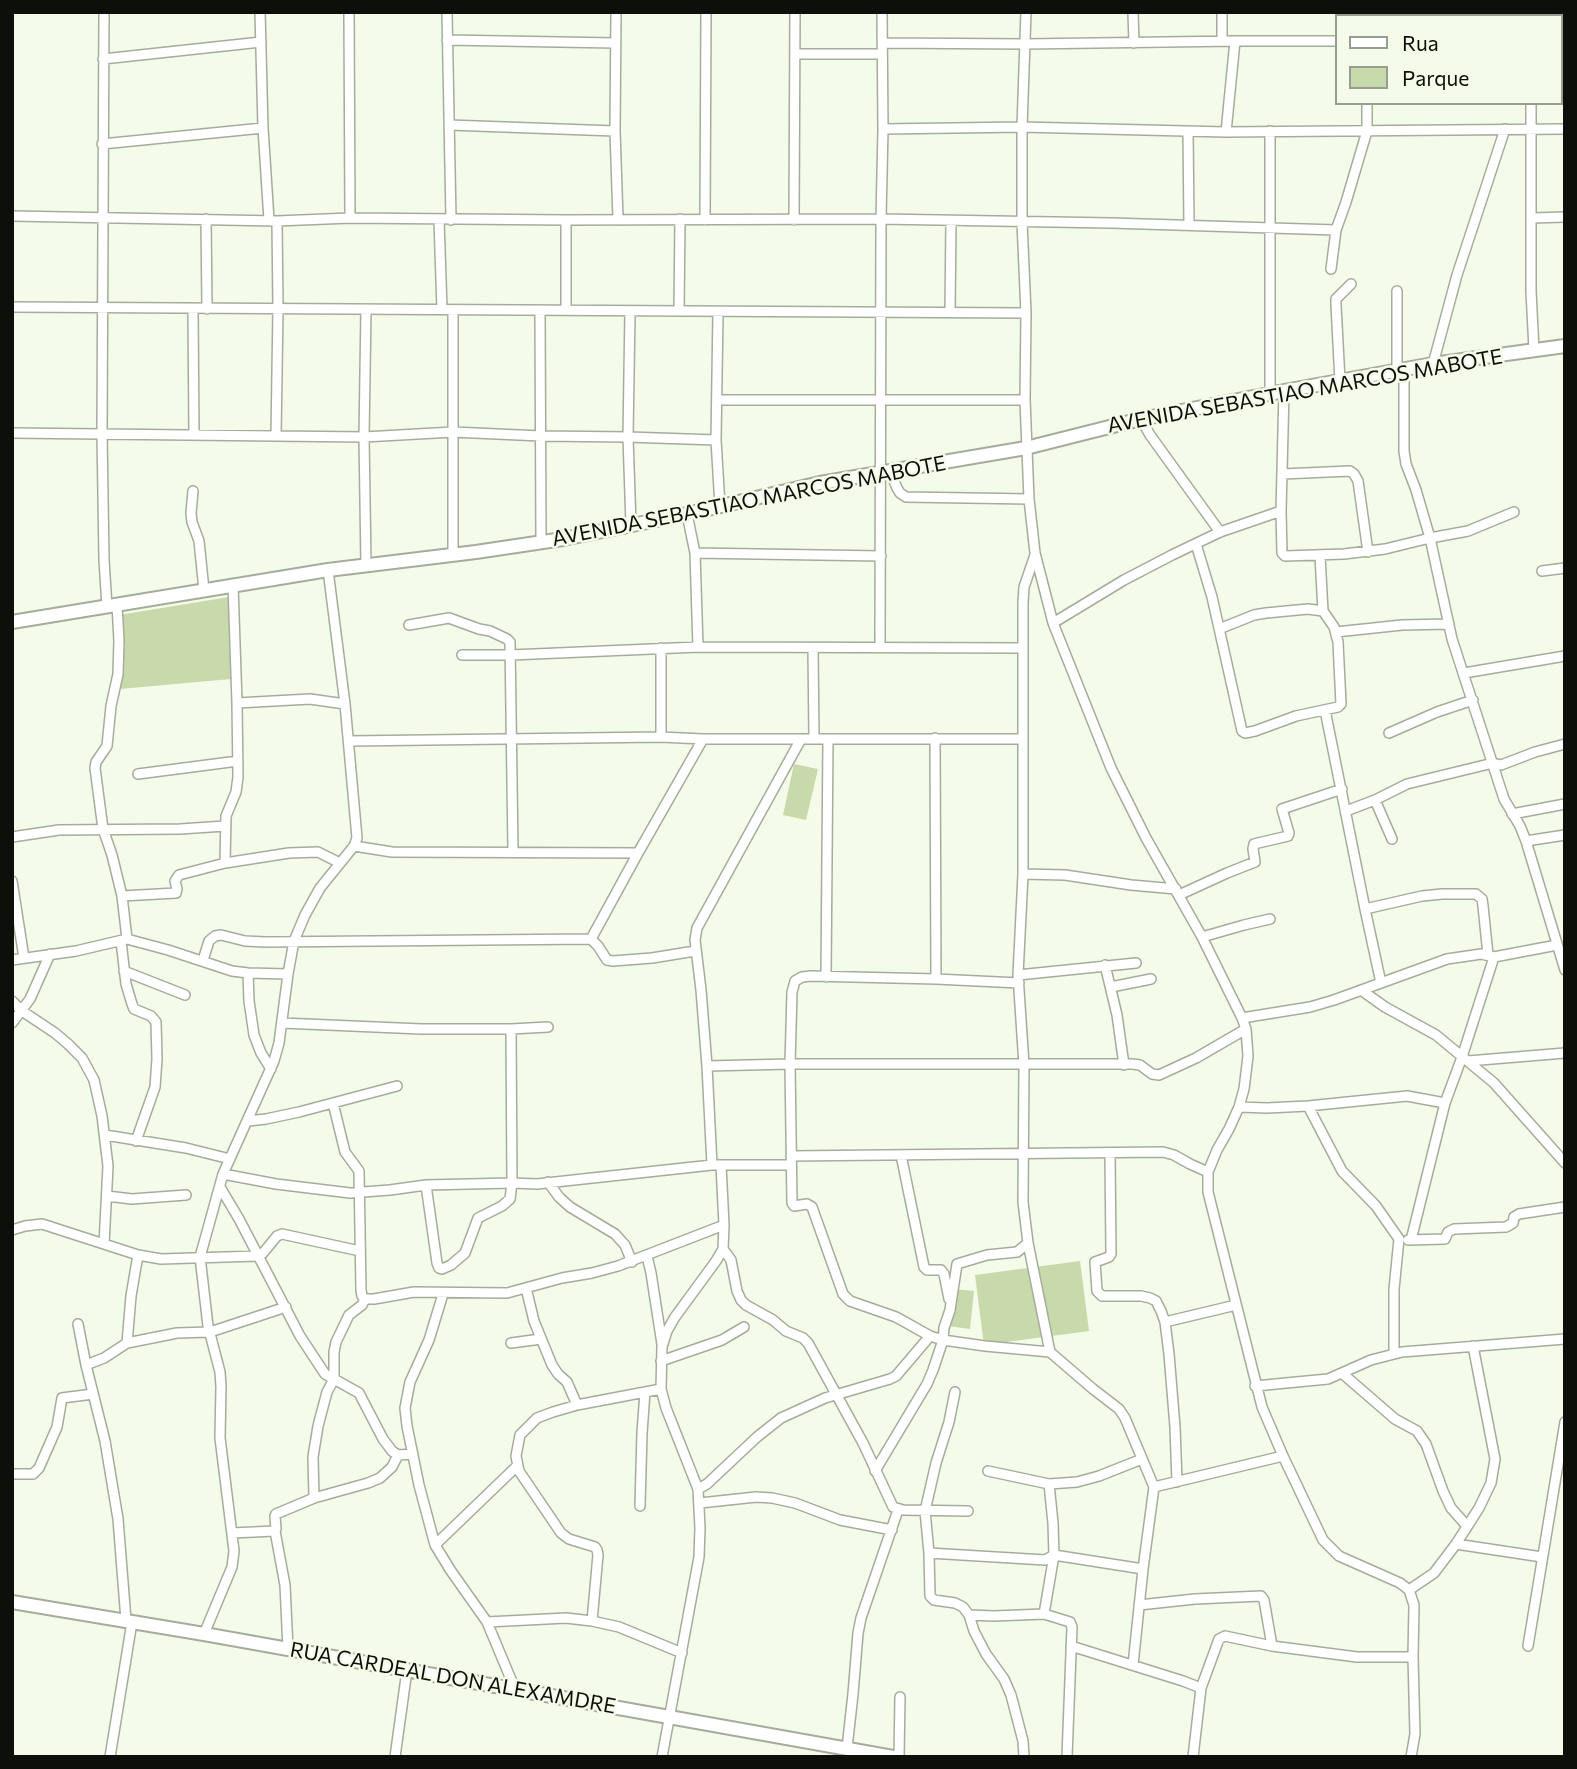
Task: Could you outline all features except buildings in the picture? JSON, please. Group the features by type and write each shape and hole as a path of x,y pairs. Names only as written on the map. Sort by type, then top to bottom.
{"main road":[{"name":"AVENIDA SEBASTIAO MARCOS MABOTE","path":"12,621 233,584 541,542 820,483 1026,448 1141,419 1270,393 1433,364 1565,346"},
{"name":"RUA CARDEAL DON ALEXAMDRE","path":"12,1602 893,1757"}],"street":[{"path":"104,12 104,559 119,641 118,674 107,746 95,768 103,829 122,896 126,984 134,1009 151,1016 156,1022 155,1087 136,1141"},
{"path":"260,12 263,128 273,220 278,309 276,436"},
{"path":"349,12 350,218"},
{"path":"447,12 451,220"},
{"path":"616,12 615,131 618,219"},
{"path":"705,220 706,12"},
{"path":"794,220 795,12"},
{"path":"880,647 885,471 880,401 882,12"},
{"path":"1026,12 1022,222 1026,313 1026,448 1035,553 1053,623 1111,768 1146,838 1202,937 1246,1029 1247,1072 1239,1107 1208,1172 1208,1192 1255,1386 1283,1456 1323,1540 1339,1556 1400,1583 1409,1590 1414,1605 1415,1734 1412,1757"},
{"path":"1133,12 1134,43"},
{"path":"1222,12 1223,41"},
{"path":"447,40 615,43"},
{"path":"1226,132 1235,41"},
{"path":"882,43 1336,41"},
{"path":"103,59 261,42"},
{"path":"795,54 882,54"},
{"path":"1331,269 1336,230 1367,131 1367,105"},
{"path":"1531,105 1531,291 1534,350"},
{"path":"449,125 615,131"},
{"path":"883,129 1022,127 1188,132 1565,129"},
{"path":"102,144 263,128"},
{"path":"1433,364 1457,275 1505,129"},
{"path":"1270,131 1270,393"},
{"path":"1188,132 1189,225"},
{"path":"12,216 273,220 881,219 1336,230"},
{"path":"1532,218 1565,217"},
{"path":"206,219 206,309"},
{"path":"439,219 442,310"},
{"path":"679,311 680,219"},
{"path":"566,220 566,310"},
{"path":"950,312 951,221"},
{"path":"1340,381 1336,299 1351,284"},
{"path":"1397,290 1406,464 1430,538 1448,624 1504,800 1526,841 1559,940 1565,970"},
{"path":"12,307 1026,313"},
{"path":"192,309 194,435"},
{"path":"366,310 366,565"},
{"path":"453,310 453,554"},
{"path":"540,310 541,542"},
{"path":"630,311 628,436 631,525"},
{"path":"718,312 716,440 720,506"},
{"path":"1284,391 1281,511 1282,553 1285,556 1368,552 1468,531 1514,512"},
{"path":"717,400 1025,400"},
{"path":"1141,419 1220,532"},
{"path":"12,433 364,437 453,432 716,440"},
{"path":"885,471 900,493 906,496 1029,499"},
{"path":"1282,474 1350,471 1354,474 1358,481 1368,552"},
{"path":"193,491 191,513 199,541 204,590"},
{"path":"1053,623 1124,580 1220,532 1281,511"},
{"path":"687,513 695,553 698,647"},
{"path":"1196,544 1212,597 1242,731 1245,733 1296,716 1338,707 1340,704 1338,642 1336,632 1323,611 1320,556"},
{"path":"695,553 881,556"},
{"path":"1035,553 1024,587 1023,874 1018,979 1024,1065 1023,1202 1028,1243 1050,1352"},
{"path":"1542,570 1565,568"},
{"path":"204,1634 232,1567 234,1551 220,1438 220,1372 203,1292 200,1257 223,1174 271,1069 279,1044 295,941 320,888 355,846 357,831 328,570"},
{"path":"225,863 225,826 228,809 236,792 239,761 233,584"},
{"path":"1219,629 1254,615 1323,611"},
{"path":"409,625 443,618 456,619 490,631 510,642 513,852"},
{"path":"1336,632 1402,625 1448,624"},
{"path":"462,655 698,647 1023,649"},
{"path":"661,648 661,737"},
{"path":"813,648 814,739"},
{"path":"1464,673 1565,656"},
{"path":"237,703 310,699 345,704"},
{"path":"1389,733 1473,700"},
{"path":"1325,710 1381,983"},
{"path":"349,741 661,737 1023,739"},
{"path":"935,738 936,978"},
{"path":"591,939 703,739"},
{"path":"662,1347 675,1317 723,1249 724,1225 695,951 697,928 802,739"},
{"path":"827,977 828,739"},
{"path":"1346,811 1407,785 1493,764 1502,765 1565,744"},
{"path":"138,774 239,761"},
{"path":"1023,874 1065,876 1178,892 1255,862 1254,844 1288,836 1282,809 1342,789"},
{"path":"1375,800 1392,839"},
{"path":"1512,814 1565,804"},
{"path":"12,837 59,830 225,826"},
{"path":"1526,841 1565,835"},
{"path":"355,846 392,852 638,853"},
{"path":"122,896 176,893 175,881 178,875 225,863 289,853 313,851 340,863"},
{"path":"12,881 24,958"},
{"path":"1365,909 1422,896 1476,894 1482,899 1491,956 1465,1059 1445,1103 1411,1240"},
{"path":"1202,937 1270,919"},
{"path":"203,960 209,941 222,935 245,941 591,939 607,960 613,961 695,951"},
{"path":"12,960 76,951 124,940 203,960 232,971 288,974"},
{"path":"1242,1018 1310,1007 1447,959 1470,955 1491,956 1559,940"},
{"path":"12,1023 30,999 50,954"},
{"path":"1133,1665 1154,1488 1125,1418 1119,1409 1050,1352 943,1340 930,1336 896,1317 846,1298 812,1207 794,1206 792,1203 790,1064 792,992 795,981 802,977 1018,979 1105,965 1136,963"},
{"path":"1105,965 1124,1065"},
{"path":"124,971 185,995"},
{"path":"248,973 254,1035 271,1069"},
{"path":"1111,986 1151,979"},
{"path":"1361,990 1385,1007 1436,1035 1494,1083 1565,1163"},
{"path":"12,1001 55,1033 82,1058 98,1092 107,1166 104,1244"},
{"path":"282,1023 421,1029 548,1027"},
{"path":"426,1185 437,1263 442,1269 452,1265 465,1253 478,1218 510,1199 511,1029"},
{"path":"707,1066 1140,1065 1152,1074 1159,1075 1196,1058 1246,1029"},
{"path":"1465,1059 1565,1053"},
{"path":"248,1121 278,1117 397,1086"},
{"path":"1239,1107 1308,1106 1407,1096 1445,1103"},
{"path":"333,1103 345,1152 359,1171 360,1290 365,1298 414,1292 507,1293 632,1262 724,1225"},
{"path":"1308,1106 1342,1171 1376,1206 1399,1239 1394,1289 1394,1353"},
{"path":"105,1135 197,1150 230,1159"},
{"path":"223,1174 350,1193 426,1185 512,1182 527,1184 791,1160 901,1155 1163,1152 1208,1172"},
{"path":"1110,1154 1111,1254 1106,1259 1095,1262 1097,1291 1102,1296 1150,1297 1156,1301 1161,1311 1169,1354 1177,1482"},
{"path":"901,1155 924,1266 927,1270 941,1270 944,1274 950,1310"},
{"path":"548,1182 570,1207 615,1234 625,1245 632,1262"},
{"path":"220,1187 300,1336 321,1368 326,1374 359,1394 392,1451 398,1455 413,1454"},
{"path":"107,1196 132,1199 186,1195"},
{"path":"1399,1239 1445,1239 1448,1232 1454,1229 1506,1227 1513,1223 1518,1214 1565,1207"},
{"path":"12,1230 42,1224 138,1255 161,1259 257,1256 282,1234 360,1251"},
{"path":"875,1471 927,1384 943,1340 957,1264 988,1255 1017,1252 1028,1243"},
{"path":"723,1249 731,1260 741,1300 808,1343 863,1443 889,1503 898,1510 968,1511"},
{"path":"127,1343 138,1255"},
{"path":"647,1256 662,1347 661,1389 698,1489 700,1503 699,1557 662,1757"},
{"path":"526,1288 534,1321 552,1365 566,1381 577,1405"},
{"path":"443,1294 429,1339 405,1399 405,1415 435,1545 487,1622 515,1689"},
{"path":"314,1498 313,1457 327,1392 334,1379 336,1342 349,1315 362,1305 365,1298"},
{"path":"1164,1322 1236,1305"},
{"path":"86,1365 104,1358 127,1343 177,1333 210,1332 286,1307"},
{"path":"78,1324 105,1441 118,1519 129,1621 110,1757"},
{"path":"662,1360 722,1340 744,1327"},
{"path":"698,1489 781,1418 836,1394 890,1380 930,1336"},
{"path":"511,1343 541,1339"},
{"path":"1255,1386 1328,1379 1394,1353 1565,1339"},
{"path":"1409,1590 1434,1573 1467,1527 1491,1483 1495,1458 1473,1346"},
{"path":"1343,1374 1395,1419 1417,1431 1426,1444 1451,1508 1467,1527"},
{"path":"592,1620 597,1550 561,1533 517,1466 520,1435 537,1418 577,1405 661,1389"},
{"path":"640,1506 645,1392"},
{"path":"955,1392 925,1511 930,1596 934,1600 955,1603 963,1607 968,1615 986,1654 1004,1679 1011,1695 1023,1741 1024,1757"},
{"path":"12,1474 33,1474 39,1468 57,1427 62,1398 93,1394"},
{"path":"1528,1646 1562,1458 1565,1422"},
{"path":"288,1649 285,1585 275,1531 276,1514 314,1498 380,1478 392,1467 398,1455"},
{"path":"1154,1488 1283,1456"},
{"path":"988,1471 1049,1484 1077,1482 1142,1459"},
{"path":"435,1545 517,1466"},
{"path":"1044,1614 1054,1555 1049,1484"},
{"path":"700,1503 756,1497 772,1498 795,1503 840,1520 892,1530"},
{"path":"847,1748 861,1618 898,1510"},
{"path":"232,1533 275,1531"},
{"path":"1456,1544 1542,1557"},
{"path":"929,1553 1045,1560 1054,1555 1143,1569"},
{"path":"1139,1605 1261,1596 1272,1646"},
{"path":"968,1615 1044,1614 1070,1622 1072,1627 1067,1757"},
{"path":"487,1622 566,1618 592,1620 619,1627 682,1653"},
{"path":"1193,1757 1201,1688 1219,1639 1225,1636 1272,1646 1357,1657 1413,1657"},
{"path":"1071,1646 1201,1688"},
{"path":"395,1757 407,1670"},
{"path":"899,1757 900,1697"}],"green space":[{"path":"229,597 231,679 120,689 119,615"},
{"path":"794,764 818,769 806,820 783,815"},
{"path":"1080,1261 1089,1331 984,1345 975,1275"},
{"path":"952,1289 974,1291 970,1329 948,1326"}]}
